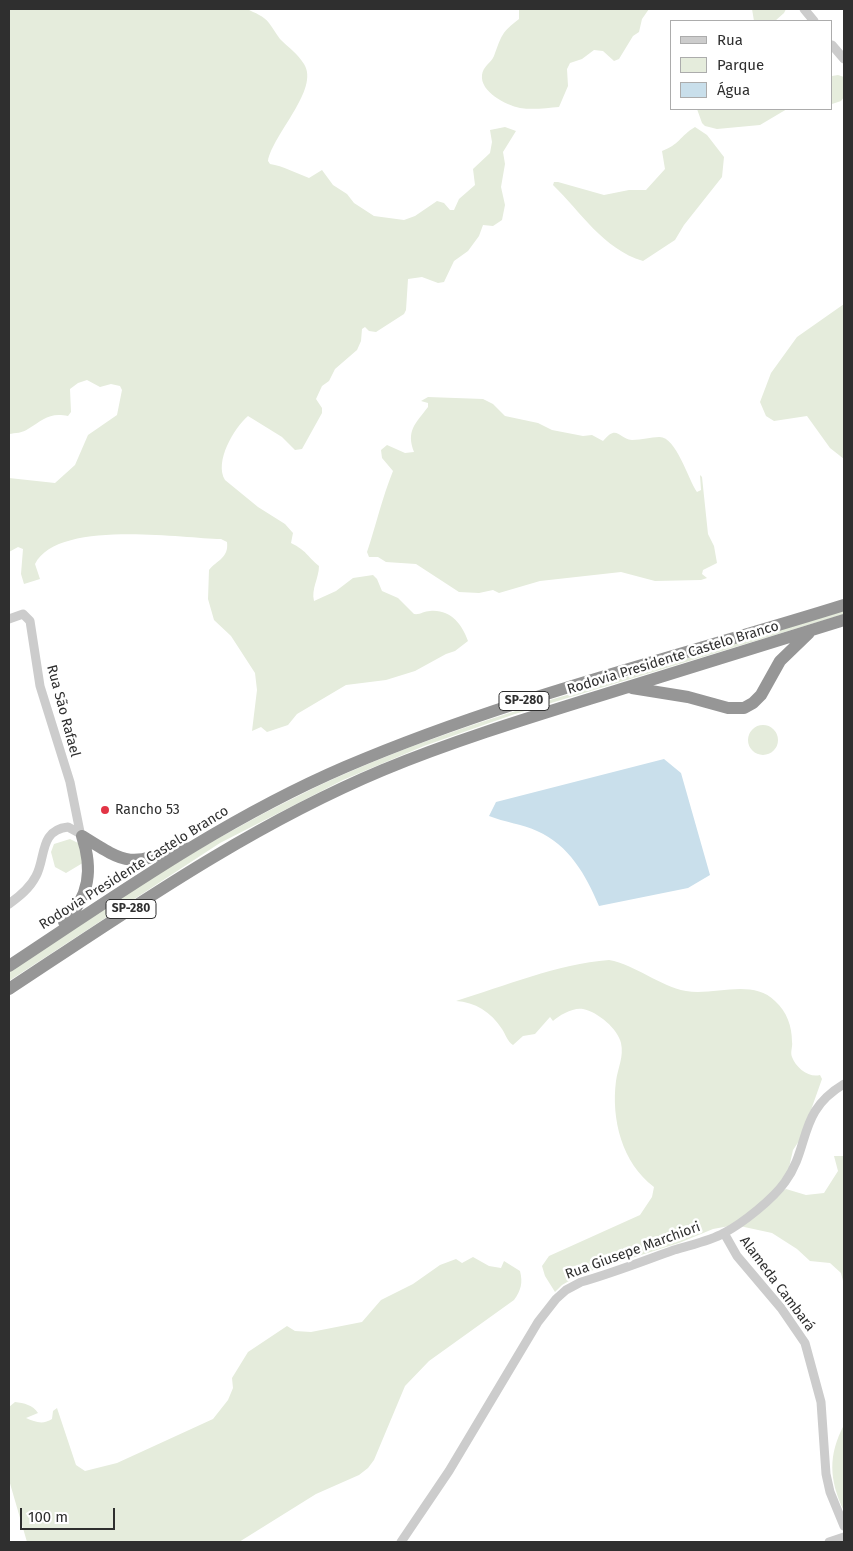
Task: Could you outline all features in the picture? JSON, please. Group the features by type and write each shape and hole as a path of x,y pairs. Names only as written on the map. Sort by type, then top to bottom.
{"highway":[{"name":"Rodovia Presidente Castelo Branco","path":"9,966 92,910 217,831 345,767 430,734 513,705 844,606"},
{"name":"Rodovia Presidente Castelo Branco","path":"9,989 152,895 255,833 322,798 383,770 494,728 844,620"},
{"path":"628,688 688,697 728,708 744,708 753,703 760,695 780,661 812,630"},
{"path":"81,834 113,856 130,860 154,857 217,831"},
{"path":"30,952 72,914 86,891 90,869 81,834"}],"street":[{"path":"804,9 813,20"},
{"path":"833,46 844,58"},
{"name":"Rua São Rafael","path":"9,619 24,614 28,616 30,621 40,686 70,782 81,834"},
{"path":"9,904 26,891 37,876 43,846 48,838 62,828 74,829 81,834"},
{"name":"Rua Giusepe Marchiori","path":"401,1542 450,1471 538,1322 556,1299 566,1290 581,1282 724,1233 754,1211 785,1183 793,1169 805,1131 816,1109 831,1092 844,1084"},
{"name":"Alameda Cambará","path":"724,1233 737,1256 781,1308 805,1343 821,1402 826,1474 830,1492 844,1526"},
{"path":"829,1542 844,1537"}],"green space":[{"path":"9,9 247,9 259,15 267,21 280,39 299,57 304,64 307,74 306,86 301,99 278,138 268,161 270,164 309,178 322,170 333,185 347,194 354,203 374,216 404,220 415,216 437,201 444,203 450,210 454,210 459,199 475,185 473,169 490,153 492,142 490,130 505,127 516,131 503,152 505,164 501,187 505,205 502,220 493,226 483,225 479,236 468,251 454,261 444,282 438,283 422,277 408,279 406,310 404,314 376,332 369,331 365,327 362,329 361,341 357,350 335,369 329,381 322,386 316,399 322,408 322,413 302,449 295,450 282,437 248,416 237,429 227,446 222,464 222,473 225,480 258,507 285,524 293,533 291,543 319,566 313,597 314,601 336,591 353,578 373,575 377,579 382,591 398,598 414,614 437,611 444,612 454,619 459,624 468,641 455,651 415,671 386,680 346,685 297,714 288,725 267,732 261,727 252,731 257,690 255,673 231,636 214,620 208,599 209,570 226,552 227,542 221,539 121,534 93,536 68,541 48,550 35,564 40,579 24,584 21,574 23,549 18,547 9,552 9,478 55,483 75,465 88,435 117,415 122,390 120,386 111,384 100,387 87,380 78,383 70,389 71,412 68,416 51,416 24,431 9,434"},
{"path":"519,9 649,9 642,19 639,32 633,36 619,59 614,61 603,51 594,50 582,59 570,63 567,69 568,86 559,107 530,109 520,108 501,101 489,92 482,81 485,67 494,56 503,35 519,19"},
{"path":"752,9 786,9 776,20 754,20"},
{"path":"833,76 844,77 844,97 841,101 833,104"},
{"path":"697,110 785,110 760,125 717,129 705,126"},
{"path":"695,127 707,135 724,157 722,177 684,225 675,240 643,261 616,248 604,239 553,185 554,182 558,182 604,195 629,190 646,190 665,169 662,151 672,146"},
{"path":"844,304 844,459 830,448 807,416 774,421 766,416 760,402 771,373 797,337"},
{"path":"428,397 483,399 493,404 505,416 538,423 552,430 583,436 592,435 603,441 611,433 618,433 632,440 656,437 665,439 671,443 681,459 697,492 701,490 700,475 702,477 708,534 714,546 717,563 703,570 702,574 707,578 701,580 655,581 621,572 540,581 499,593 493,590 479,593 459,592 416,564 386,562 378,557 369,557 367,552 393,471 382,458 381,450 387,445 405,453 414,452 411,433 428,407 428,403 421,401"},
{"path":"844,610 844,614 515,714 424,746 343,780 220,843 9,981 9,971 152,878 262,814 336,778 408,748 482,722"},
{"path":"763,725 774,729 778,740 774,751 763,755 752,751 748,740 752,729"},
{"path":"70,839 78,843 86,861 66,873 55,867 51,852 54,844"},
{"path":"609,960 629,966 666,985 686,991 755,990 766,994 783,1010 791,1030 791,1055 794,1061 807,1074 820,1075 822,1079 801,1138 793,1150 788,1172 779,1193 786,1189 806,1195 824,1193 838,1171 834,1156 844,1156 844,1285 841,1273 830,1263 810,1261 797,1249 772,1233 735,1225 713,1229 679,1243 581,1274 562,1285 555,1292 545,1276 542,1266 549,1256 640,1215 652,1197 654,1187 634,1166 621,1139 617,1125 615,1095 621,1057 621,1043 616,1032 601,1017 583,1009 575,1009 559,1016 553,1021 550,1017 535,1034 523,1036 513,1045 498,1023 488,1013 470,1003 456,1001 531,976 570,966"},
{"path":"473,1257 489,1266 501,1268 504,1261 520,1271 521,1286 518,1293 514,1300 429,1361 405,1386 374,1460 359,1475 316,1494 239,1542 27,1542 9,1480 9,1407 15,1402 34,1408 38,1413 26,1418 39,1422 52,1419 53,1411 57,1408 76,1465 85,1471 117,1463 213,1419 228,1400 233,1388 232,1378 248,1352 287,1326 295,1331 311,1332 362,1322 381,1300 413,1284 440,1265 456,1259 462,1263"},
{"path":"844,1425 844,1511 835,1489 832,1468 835,1447"}],"water":[{"path":"664,759 681,773 710,875 688,888 599,906 582,872 558,844 531,829 489,816 496,802"}],"place":[{"name":"Rancho 53","path":"105,810"}]}
